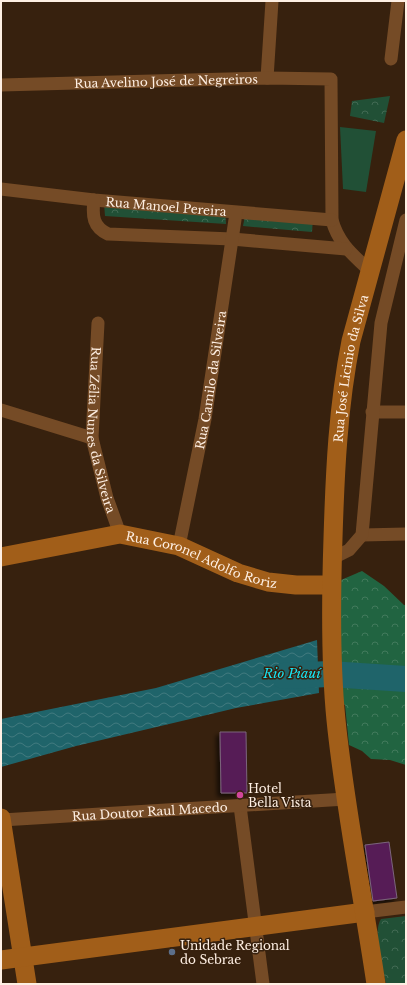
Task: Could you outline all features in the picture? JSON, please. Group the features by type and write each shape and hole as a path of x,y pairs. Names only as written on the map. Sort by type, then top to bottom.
{"main road":[{"name":"Rua José Licinio da Silva","path":"376,984 346,799 336,718 331,593 336,452 342,391 351,341 369,270 406,140"},
{"name":"Rua Coronel Adolfo Roriz","path":"1,557 120,534 179,546 238,573 268,582 331,593"},
{"path":"1,819 27,984"},
{"path":"1,960 22,956 365,912"}],"street":[{"path":"267,78 272,1"},
{"path":"391,59 398,1"},
{"name":"Rua Avelino José de Negreiros","path":"1,85 267,78 331,79 332,220"},
{"name":"Rua Manoel Pereira","path":"1,189 94,200 332,220"},
{"path":"94,200 93,217 95,223 101,231 108,234 232,239 346,249"},
{"name":"Rua Camilo da Silveira","path":"179,546 205,418 236,213"},
{"path":"332,220 338,238 346,249 369,270"},
{"path":"333,558 349,550 362,535 381,323 406,220"},
{"name":"Rua Zélia Nunes da Silveira","path":"98,323 92,438 107,498 120,534"},
{"path":"1,410 92,438"},
{"path":"372,412 406,412"},
{"path":"362,535 406,534"},
{"name":"Rua Doutor Raul Macedo","path":"1,819 346,799"},
{"path":"240,806 263,984"},
{"path":"365,912 406,907"}],"green space":[{"path":"390,96 384,123 350,116 352,101"},
{"path":"340,127 376,131 366,192 343,189"},
{"path":"104,203 225,210 226,224 105,216"},
{"path":"246,211 313,218 312,232 243,226"},
{"path":"362,571 384,586 404,605 406,605 406,765 390,760 371,759 362,751 349,745 345,705 332,698 334,583"},
{"path":"406,916 406,984 386,984 378,941 379,925 381,919"}],"water":[{"name":"Rio Piauí","path":"317,640 319,693 236,708 76,746 1,767 1,719 156,688"}],"building":[{"path":"220,732 246,732 247,793 221,793"},
{"path":"389,842 397,898 373,901 365,845"}],"waterway":[{"name":"Rio Piauí","path":"284,676 329,674 406,679"}],"place":[{"name":"Hotel Bella Vista","path":"240,795"},
{"name":"Unidade Regional do Sebrae","path":"172,952"}]}
